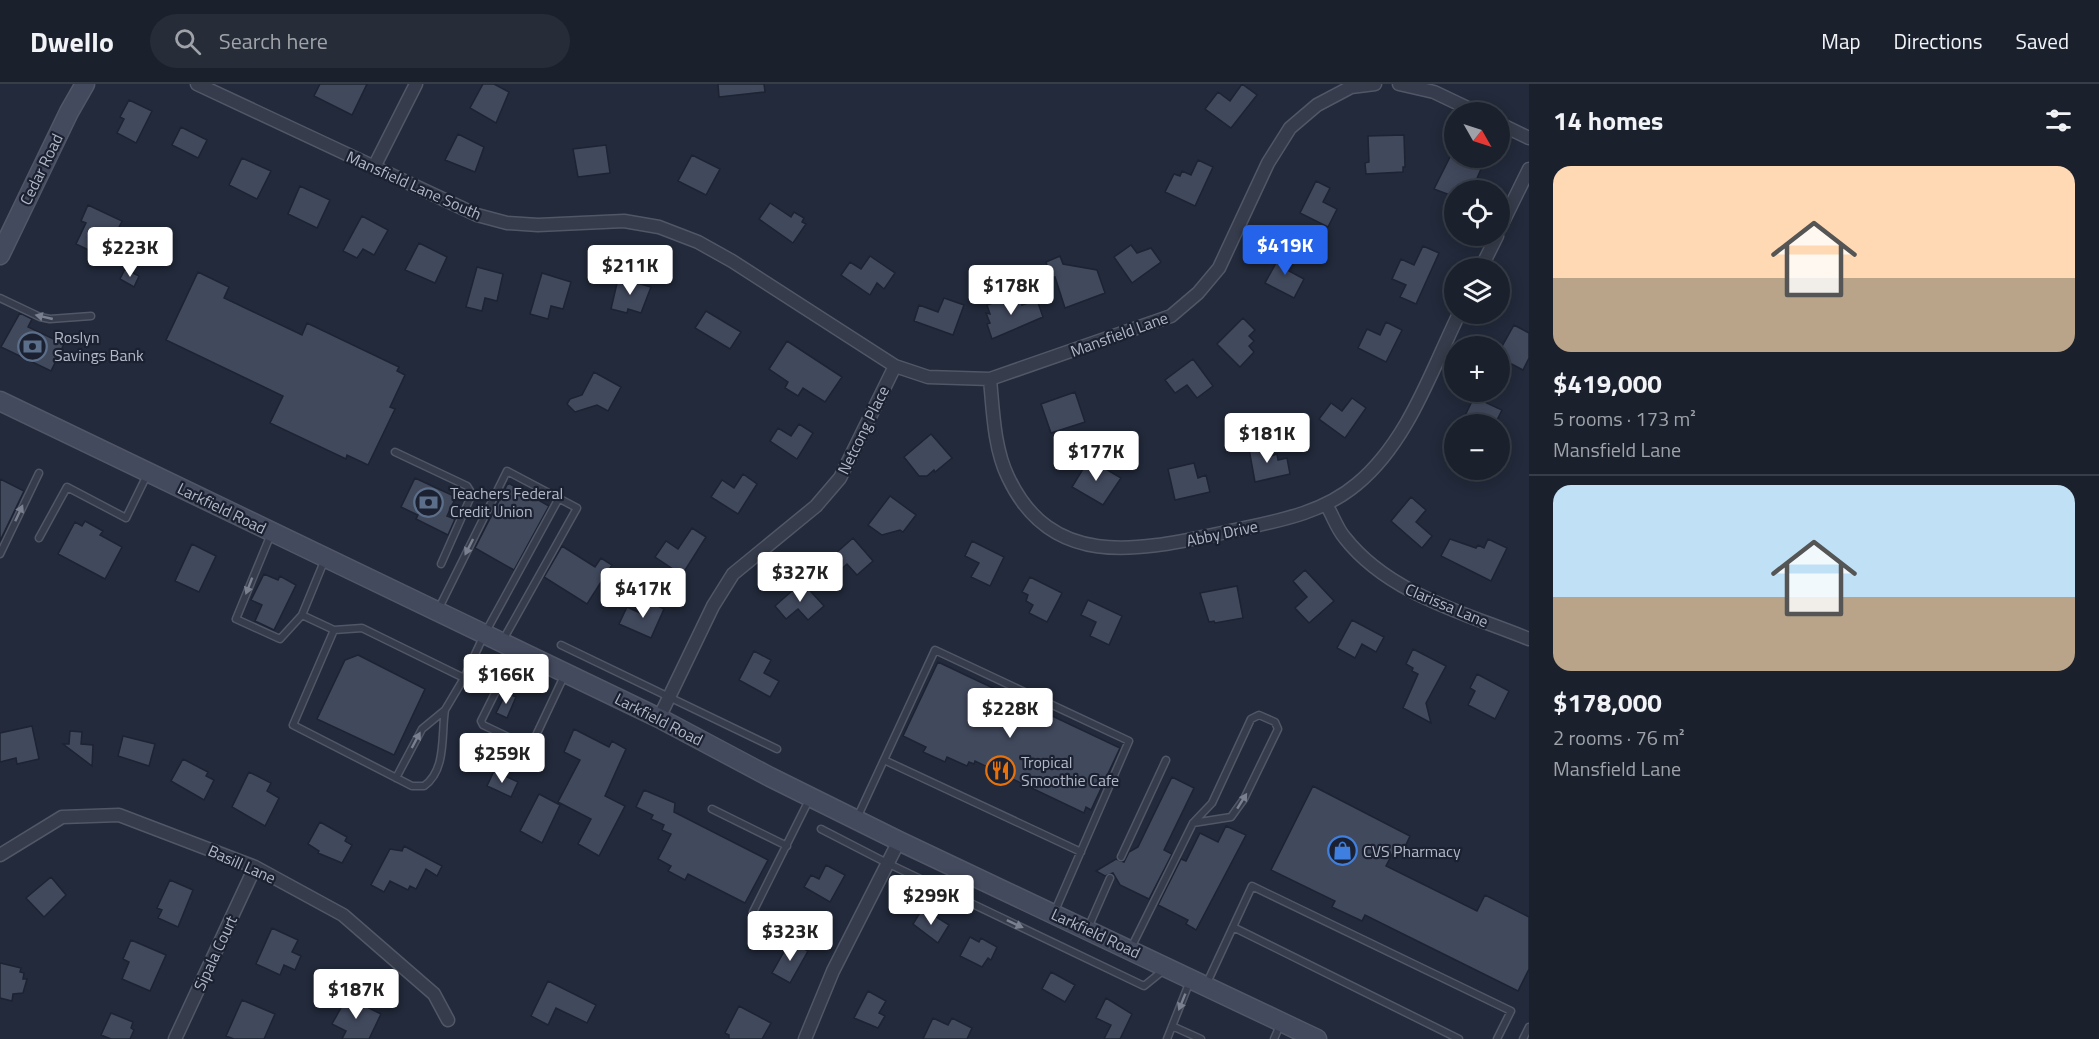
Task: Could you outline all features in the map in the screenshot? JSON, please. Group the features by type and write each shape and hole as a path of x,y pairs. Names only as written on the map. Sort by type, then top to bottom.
{"main road":[{"name":"Cedar Road","path":"0,255 69,112 86,84"},
{"name":"Larkfield Road","path":"0,402 149,472 436,613 660,718 898,841 1168,966 1317,1039"}],"street":[{"name":"Mansfield Lane South","path":"197,84 458,207 507,223 538,225 624,220 659,226 698,242 732,261 895,366"},
{"path":"374,167 416,84"},
{"name":"Mansfield Lane","path":"895,366 928,377 990,379 1171,316 1198,293 1219,268 1268,163 1290,128 1317,105 1351,87 1374,84"},
{"path":"1399,84 1434,92 1455,102"},
{"path":"1510,129 1529,138"},
{"path":"1510,208 1529,169"},
{"name":"Abby Drive","path":"990,379 996,435 1007,476 1027,508 1052,530 1081,545 1116,549 1157,547 1290,518 1327,506 1358,483 1399,437 1454,324"},
{"name":"Netcong Place","path":"660,718 713,606 733,574 816,506 840,478 895,366"},
{"name":"Clarissa Lane","path":"1327,506 1350,544 1371,566 1406,589 1529,639"},
{"name":"Basill Lane","path":"0,855 62,817 119,815 255,867 343,915 434,994 448,1020"},
{"path":"805,1039 832,971 898,841"},
{"name":"Sipala Court","path":"175,1039 255,867"}],"lane":[{"path":"0,298 40,317 50,319 91,316"},
{"path":"396,452 467,486 472,494 441,564"},
{"path":"436,613 507,471 577,508 509,647 481,721 483,725 531,746 565,674"},
{"path":"0,554 39,472"},
{"path":"39,538 67,487 126,518 149,472"},
{"path":"396,778 422,729 445,710 464,678 484,635 559,498"},
{"path":"272,532 236,619 280,639 302,615 326,559"},
{"path":"302,615 334,630 362,627 464,678"},
{"path":"334,630 293,725 412,786 424,786 435,774 439,763 445,710"},
{"path":"561,645 777,749"},
{"path":"857,820 935,650 1129,741 1054,913"},
{"path":"1131,949 1193,823 1212,803 1251,719 1259,715 1275,722 1278,729 1244,799 1231,817 1193,823"},
{"path":"884,760 1081,852"},
{"path":"1121,857 1166,760"},
{"path":"753,912 788,846 810,797"},
{"path":"712,809 788,846"},
{"path":"821,828 887,863 1144,986 1168,966"},
{"path":"1088,929 1110,878"},
{"path":"1167,1039 1172,1026 1233,927 1252,886 1510,1011 1497,1039"},
{"path":"1233,927 1459,1039"},
{"path":"1274,1039 1282,1022"},
{"path":"1172,1026 1201,1039"},
{"path":"1523,1039 1529,1027"}],"building":[{"path":"320,84 367,84 352,115 314,96"},
{"path":"483,84 494,84 509,92 496,123 470,108"},
{"path":"718,84 764,84 765,92 719,97"},
{"path":"1242,84 1257,95 1231,128 1205,109 1218,92 1230,101"},
{"path":"129,100 152,111 136,143 117,133 124,119 120,117"},
{"path":"181,127 207,140 198,158 172,145"},
{"path":"458,134 484,147 475,172 445,160"},
{"path":"1404,135 1405,167 1403,167 1403,172 1366,174 1365,163 1369,162 1368,136"},
{"path":"606,145 610,173 578,177 573,149"},
{"path":"692,155 720,169 706,195 678,181"},
{"path":"242,158 271,171 257,199 229,185"},
{"path":"1198,160 1213,167 1195,206 1165,192 1174,174 1180,176 1182,171 1191,175"},
{"path":"1444,168 1481,169 1476,180 1444,180 1444,193 1434,189"},
{"path":"1316,181 1330,188 1323,202 1337,209 1328,227 1300,213"},
{"path":"300,186 330,200 317,228 288,214"},
{"path":"770,203 791,217 794,212 804,218 802,222 806,224 793,243 759,219"},
{"path":"88,205 122,221 110,246 123,253 118,264 76,244 86,223 81,221"},
{"path":"362,216 388,230 374,255 363,249 357,258 343,251"},
{"path":"419,243 447,257 435,283 405,270"},
{"path":"1131,245 1137,253 1151,248 1161,262 1132,283 1114,257"},
{"path":"1423,246 1439,253 1416,304 1400,297 1406,285 1392,279 1401,259 1414,265"},
{"path":"1282,252 1296,259 1289,271 1304,279 1294,298 1265,283"},
{"path":"870,256 895,273 884,289 877,283 870,295 841,275 850,262 861,269"},
{"path":"1060,256 1063,264 1097,270 1105,293 1065,308 1055,277 1051,278 1046,262"},
{"path":"477,267 503,274 497,301 485,298 482,311 466,307"},
{"path":"125,269 139,276 134,287 120,279"},
{"path":"198,272 229,287 224,298 302,335 307,323 399,367 397,371 405,375 390,407 395,409 368,465 347,455 346,459 270,423 283,396 166,340"},
{"path":"542,273 571,282 563,309 551,306 548,319 530,314"},
{"path":"634,277 637,283 651,287 641,313 628,309 627,313 611,309 618,279 628,282"},
{"path":"1011,297 1013,302 1020,300 1022,305 1037,300 1043,317 992,339 987,324 990,323 986,313 990,314 987,305"},
{"path":"944,298 964,305 953,335 914,321 919,305 938,312"},
{"path":"706,311 741,332 730,349 695,328"},
{"name":"Roslyn Savings Bank","path":"20,313 32,319 28,327 64,344 51,371 1,347"},
{"path":"1243,318 1255,330 1249,336 1254,341 1249,346 1254,352 1240,367 1217,344"},
{"path":"1386,322 1402,330 1386,362 1358,348 1367,329 1380,335"},
{"path":"1514,325 1529,333 1529,358 1523,370 1510,363 1510,336 1508,336"},
{"path":"787,341 842,377 825,402 803,388 798,396 785,388 788,382 769,369"},
{"path":"1193,359 1213,386 1197,398 1187,385 1175,393 1165,380"},
{"path":"594,372 621,387 608,411 597,405 575,412 567,404 570,399 582,395"},
{"path":"1075,392 1085,422 1051,433 1041,404"},
{"path":"1352,398 1366,408 1345,438 1319,419 1331,403 1342,411"},
{"path":"1472,402 1485,402 1502,410 1500,414 1466,414"},
{"path":"799,424 813,433 797,459 770,441 778,428 791,436"},
{"path":"931,434 952,458 935,472 934,470 927,476 919,476 904,457"},
{"path":"1269,445 1271,456 1277,454 1278,460 1287,458 1290,474 1255,482 1249,449"},
{"path":"1089,459 1121,478 1103,505 1072,487"},
{"path":"1194,463 1198,478 1206,475 1210,492 1175,500 1168,469"},
{"path":"743,474 757,484 738,514 711,497 722,480 734,488"},
{"name":"Teachers Federal Credit Union","path":"415,478 456,497 447,516 455,519 448,535 416,519 418,515 401,507"},
{"path":"0,479 24,491 0,541"},
{"path":"508,483 549,506 514,570 475,548"},
{"path":"890,496 916,515 903,532 900,530 882,535 868,525"},
{"path":"1411,497 1426,510 1416,522 1432,536 1422,548 1391,521"},
{"path":"85,521 103,531 100,535 122,547 105,579 58,554 75,522 82,526"},
{"path":"692,528 706,537 682,575 655,557 666,541 678,549"},
{"path":"853,538 873,561 857,575 847,564 836,574 826,562"},
{"path":"1450,539 1476,548 1478,545 1484,548 1488,539 1507,548 1491,581 1441,556"},
{"path":"972,541 1004,557 990,586 971,577 979,563 965,556"},
{"path":"192,544 216,556 199,592 175,581"},
{"path":"562,546 595,567 601,558 612,565 587,604 544,577"},
{"path":"1305,570 1334,601 1309,623 1295,608 1307,597 1293,581"},
{"path":"264,574 278,580 280,576 296,585 274,630 255,621 262,605 251,600"},
{"path":"1030,577 1062,593 1047,622 1029,613 1033,605 1026,601 1028,595 1022,592"},
{"path":"802,582 824,606 808,620 798,609 786,619 775,606"},
{"path":"1237,586 1243,618 1209,622 1200,593"},
{"path":"646,600 664,609 651,638 619,624 627,607 640,613"},
{"path":"1088,600 1122,616 1109,645 1090,636 1096,622 1081,615"},
{"path":"1352,620 1384,637 1376,652 1362,644 1355,658 1337,648"},
{"path":"1413,649 1446,666 1426,703 1431,723 1403,708 1418,674 1406,664"},
{"path":"754,651 771,660 764,673 779,681 770,697 739,680"},
{"path":"358,655 425,689 394,755 317,719 345,660"},
{"path":"938,662 1120,748 1091,810 1086,807 1084,813 975,761 974,764 969,762 967,766 947,757 945,762 923,752 926,747 903,736"},
{"path":"1477,674 1509,691 1495,719 1468,705 1475,691 1470,688"},
{"path":"506,693 516,697 507,718 496,713"},
{"path":"32,726 39,759 17,764 16,758 0,762 0,733"},
{"path":"574,729 609,747 612,741 626,749 605,796 625,806 599,856 578,844 591,819 558,802 580,760 564,752"},
{"path":"70,731 82,732 81,744 93,745 92,766 63,744 69,744"},
{"path":"123,736 155,744 149,766 118,756"},
{"path":"183,759 208,772 206,776 214,780 204,800 171,781"},
{"path":"494,771 518,782 511,797 487,786"},
{"path":"249,772 271,783 267,791 279,798 265,826 232,807"},
{"path":"1172,777 1194,788 1164,850 1172,854 1149,899 1120,885 1113,873 1105,876 1096,871 1116,859 1124,862 1129,852 1138,847"},
{"path":"1313,786 1410,836 1404,849 1397,845 1386,866 1477,911 1485,895 1529,917 1529,969 1518,991 1365,915 1362,921 1332,907 1335,901 1271,870"},
{"path":"644,790 675,803 674,812 768,860 745,903 688,874 685,880 668,871 671,866 658,859 671,834 662,830 664,825 651,819 653,815 636,807"},
{"path":"539,794 560,805 542,843 520,831"},
{"path":"320,822 347,837 345,841 352,845 342,863 318,853 319,851 308,844"},
{"path":"1226,826 1246,835 1196,930 1186,924 1188,920 1158,905 1181,859 1186,861 1200,833 1218,842"},
{"path":"404,846 442,866 437,876 426,869 416,889 410,886 408,890 390,881 384,892 371,885 390,849 402,851"},
{"path":"826,865 845,875 830,902 804,887 811,875 819,879"},
{"path":"51,877 66,895 44,917 26,898"},
{"path":"170,880 193,890 178,927 158,918 162,910 157,908"},
{"path":"921,911 926,914 927,911 949,925 938,943 913,924"},
{"path":"272,928 298,940 292,952 301,956 295,970 284,965 280,975 256,964"},
{"path":"970,937 979,942 981,938 997,947 991,960 988,958 982,967 960,956"},
{"path":"131,940 166,955 150,991 122,979 129,962 123,959"},
{"path":"790,941 808,951 790,983 772,973"},
{"path":"0,963 21,968 20,972 24,973 23,979 27,979 23,993 13,994 12,1001 0,998"},
{"path":"1051,972 1075,985 1065,1002 1042,989"},
{"path":"548,981 596,1005 587,1023 556,1008 548,1025 531,1016"},
{"path":"868,991 886,1001 879,1013 885,1016 878,1028 854,1018"},
{"path":"347,997 381,1014 369,1039 342,1039 346,1031 332,1024"},
{"path":"1106,998 1132,1014 1120,1039 1104,1039 1111,1025 1096,1018"},
{"path":"242,1000 275,1014 264,1039 234,1039 226,1036"},
{"path":"739,1006 771,1023 762,1039 729,1039 729,1035 725,1033"},
{"path":"111,1013 133,1022 131,1028 134,1030 130,1039 111,1039 101,1035"},
{"path":"933,1018 948,1025 952,1018 972,1028 967,1039 923,1039"}],"place":[{"name":"Roslyn Savings Bank","path":"33,346"},
{"name":"Teachers Federal Credit Union","path":"429,502"},
{"name":"Tropical Smoothie Cafe","path":"1000,771"},
{"name":"CVS Pharmacy","path":"1342,851"}]}
